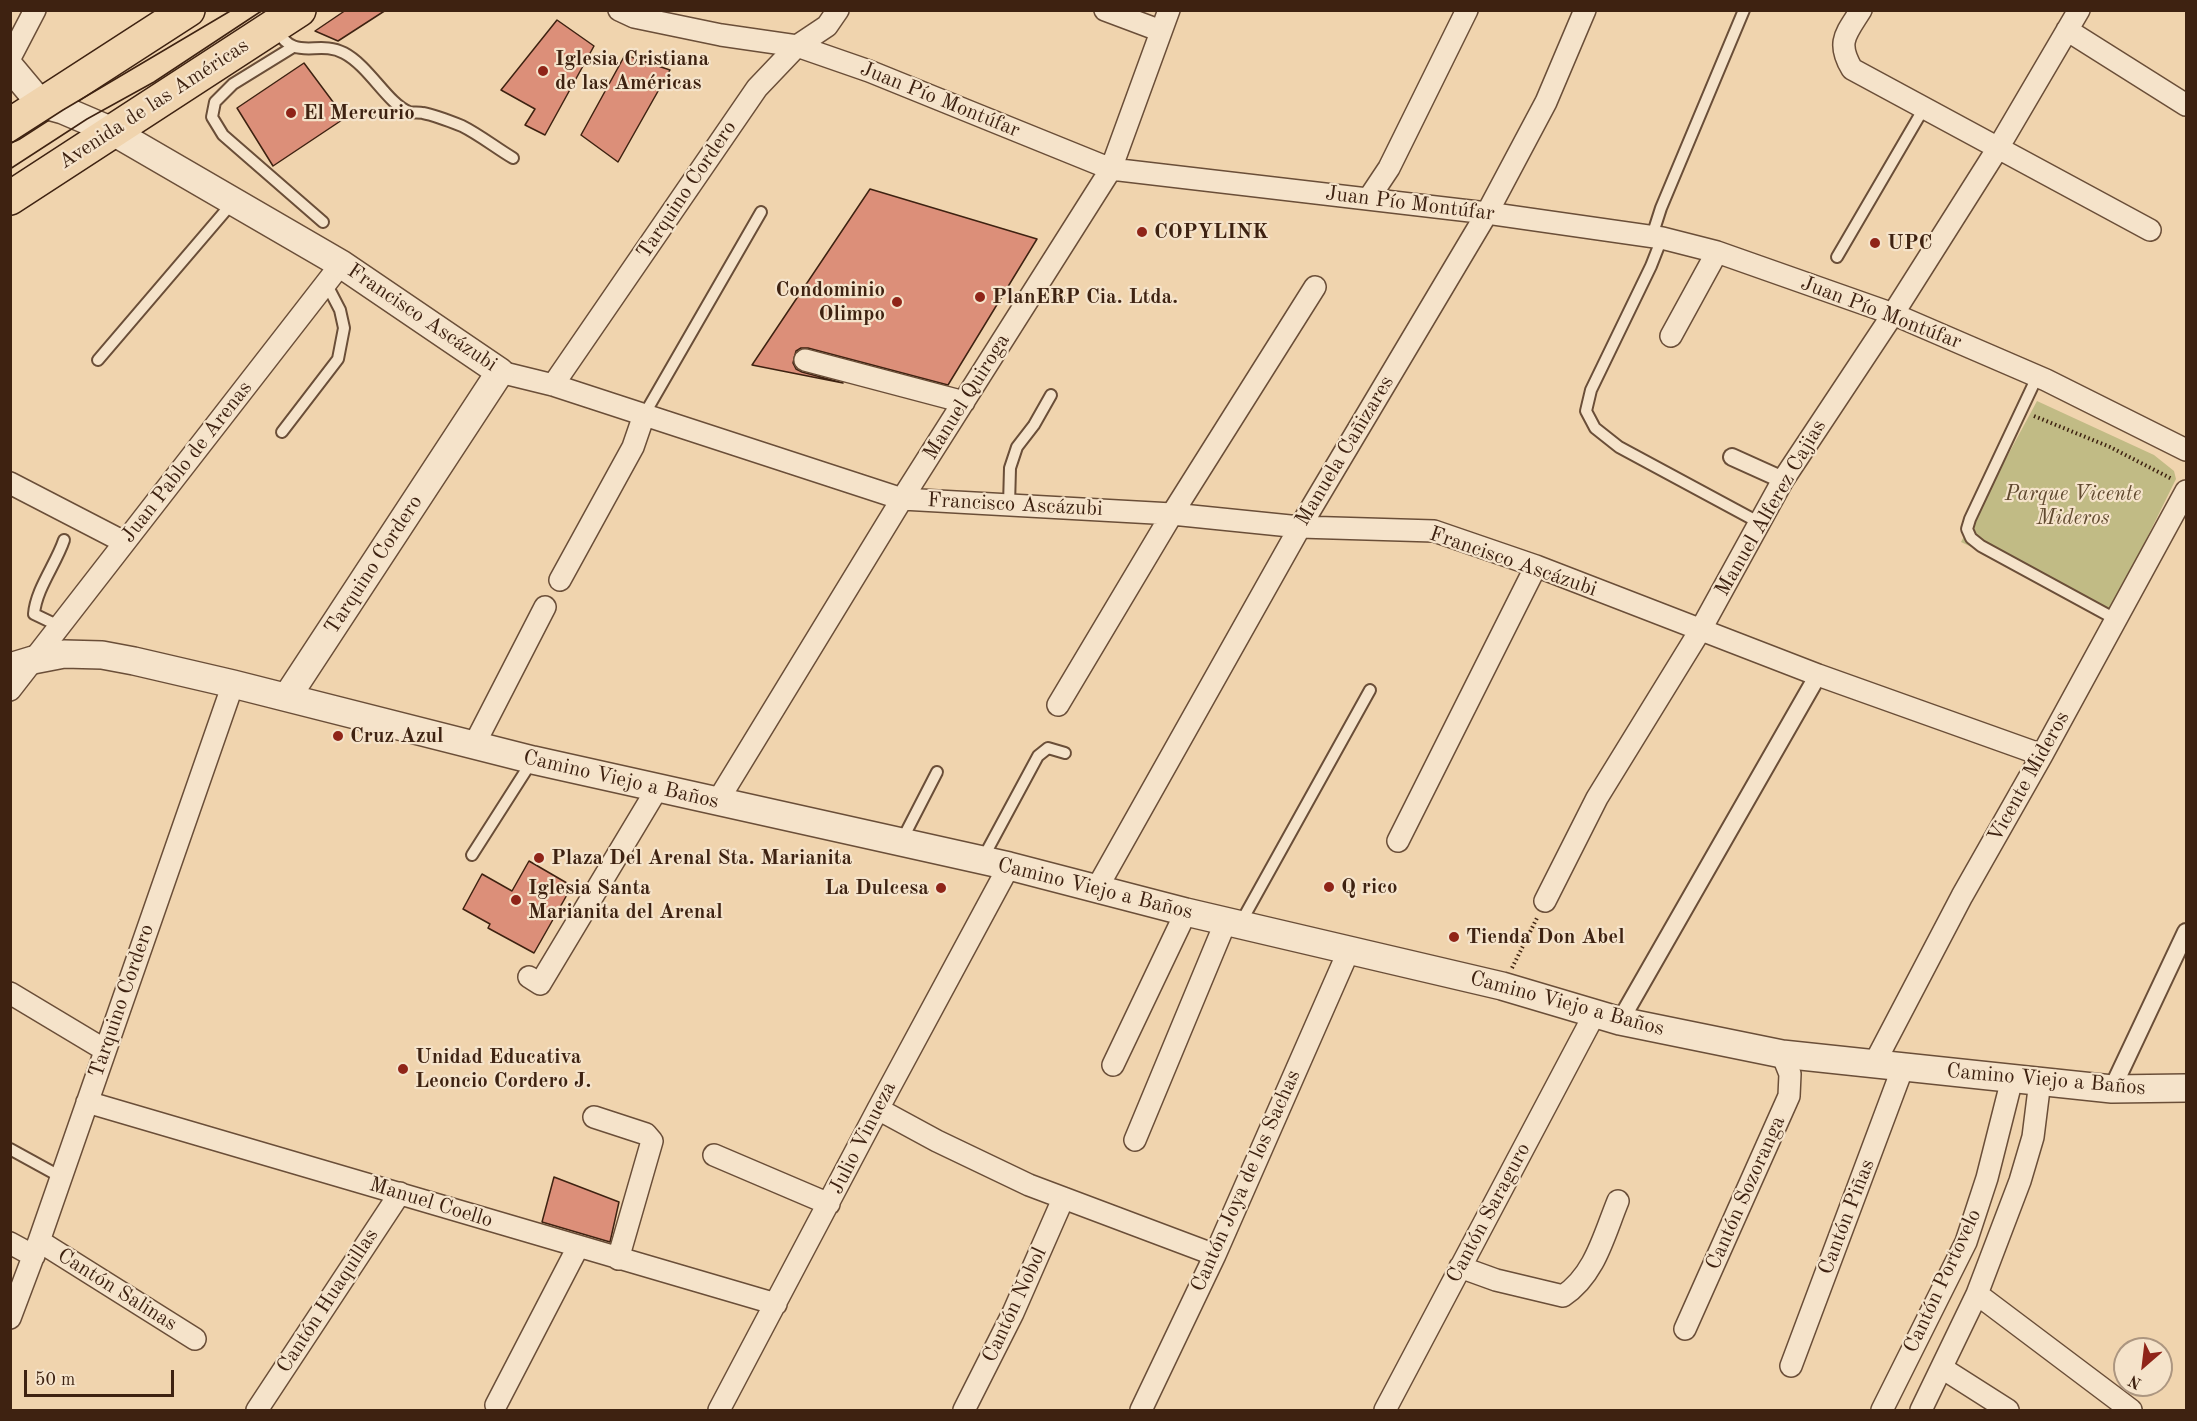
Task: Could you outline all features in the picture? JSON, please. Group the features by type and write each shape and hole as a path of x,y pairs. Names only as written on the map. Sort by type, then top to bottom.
{"main road":[{"path":"10,125 188,10"},
{"name":"Avenida de las Américas","path":"10,198 112,131 226,72 289,28"}],"street":[{"path":"10,58 35,10"},
{"name":"Juan Pío Montúfar","path":"619,10 634,17 721,35 797,46 869,71 1111,169 1487,213 1657,237 1717,252 1893,314 2037,377 2187,450"},
{"name":"Tarquino Cordero","path":"553,385 757,88 797,46 827,26 838,10"},
{"path":"1105,10 1161,31"},
{"name":"Manuel Quiroga","path":"717,802 902,499 1111,169 1169,10"},
{"path":"1369,198 1389,168 1467,10"},
{"name":"Manuela Cañizares","path":"1097,888 1300,526 1487,213 1546,102 1585,10"},
{"path":"1861,10 1848,31 1843,45 1844,56 1852,69 2150,230"},
{"name":"Manuel Alferez Cajias","path":"1545,901 1597,798 1701,629 1783,480 1893,314 1998,148 2079,10"},
{"path":"2067,30 2187,105"},
{"path":"10,67 41,104"},
{"name":"Francisco Ascázubi","path":"41,104 63,110 112,131 233,201 334,273 500,372 553,385 902,499 1172,514 1300,526 1434,531 1536,566 1818,675 2042,755"},
{"path":"1671,336 1717,252"},
{"name":"Juan Pablo de Arenas","path":"10,690 22,663 59,626 334,273"},
{"path":"1058,705 1172,514 1315,287"},
{"path":"806,360 964,402"},
{"name":"Tarquino Cordero","path":"287,697 500,372"},
{"path":"560,580 633,447 644,415"},
{"path":"1732,458 1783,480"},
{"path":"10,483 124,542"},
{"name":"Vicente Mideros","path":"1874,1064 1962,896 2117,620 2180,486"},
{"path":"1398,841 1536,566"},
{"path":"474,745 545,607"},
{"name":"Camino Viejo a Baños","path":"22,663 64,654 102,656 233,684 533,760 1009,866 1186,912 1502,986 1594,1015 1782,1054 2112,1089 2187,1088"},
{"path":"1620,1021 1818,675"},
{"name":"Tarquino Cordero","path":"10,1318 37,1249 233,684"},
{"path":"529,977 540,984 657,789"},
{"name":"Julio Vinueza","path":"719,1410 1009,866"},
{"path":"1113,1065 1186,912"},
{"path":"1135,1140 1233,923"},
{"path":"2112,1089 2187,932"},
{"name":"Cantón Joya de los Sachas","path":"1141,1410 1215,1255 1349,950"},
{"path":"10,993 105,1050"},
{"name":"Cantón Saraguro","path":"1385,1410 1594,1015"},
{"name":"Cantón Sozoranga","path":"1685,1329 1789,1096 1790,1074 1782,1054"},
{"name":"Cantón Piñas","path":"1791,1366 1903,1067"},
{"name":"Cantón Portovelo","path":"1882,1410 1965,1242 1987,1178 2012,1079"},
{"name":"Cantón Portovelo","path":"1921,1410 1977,1294 2020,1181 2033,1137 2040,1081"},
{"name":"Manuel Coello","path":"87,1102 776,1304"},
{"path":"878,1108 966,1155 1063,1199 1215,1255"},
{"path":"594,1117 646,1134 652,1141 618,1259"},
{"path":"714,1155 829,1204"},
{"name":"Cantón Huaquillas","path":"257,1410 400,1193"},
{"name":"Cantón Nobol","path":"964,1410 1013,1313 1063,1199"},
{"path":"1460,1267 1496,1280 1563,1296 1575,1288 1590,1270 1618,1201"},
{"name":"Cantón Salinas","path":"10,1243 37,1249 195,1339"},
{"path":"496,1405 578,1247"},
{"path":"1977,1294 2131,1410"},
{"path":"1942,1368 2008,1410"}],"lane":[{"path":"1744,10 1661,208 1651,266 1591,390 1586,411 1595,428 1619,447 1760,523"},
{"path":"289,28 309,50 325,46 344,53 367,70 392,98 409,112 424,113 462,126 513,158"},
{"path":"226,72 212,117 223,135 322,222"},
{"path":"1837,257 1924,108"},
{"path":"98,360 233,201"},
{"path":"644,415 761,212"},
{"path":"282,432 338,359 344,328 334,273"},
{"path":"2037,377 1967,529 1971,538 1981,546 2117,620"},
{"path":"1009,505 1010,468 1017,447 1034,426 1051,395"},
{"path":"59,626 34,614 34,606 57,560 64,540"},
{"path":"1233,923 1370,690"},
{"path":"982,860 1038,756 1048,748 1065,753"},
{"path":"472,855 533,760"},
{"path":"901,842 937,772"},
{"path":"10,1149 61,1177"}],"path":[{"path":"2036,417 2110,447 2180,486"},
{"path":"1502,986 1545,901"}],"green space":[{"name":"Parque Vicente Mideros","path":"2037,401 2154,455 2174,471 2176,479 2110,613 1961,542"}],"building":[{"path":"346,10 386,10 338,41 315,31"},
{"name":"Iglesia Cristiana de las Américas","path":"557,20 594,46 545,135 525,125 535,109 501,90"},
{"path":"625,55 670,70 618,162 581,135"},
{"name":"El Mercurio","path":"304,63 345,118 273,166 237,108"},
{"name":"Condominio Olimpo","path":"870,189 1037,239 948,385 808,348 796,351 793,363 796,369 843,383 752,365"},
{"name":"Iglesia Santa Marianita del Arenal","path":"529,861 572,886 534,953 488,928 490,924 463,909 482,874 512,891"},
{"path":"554,1177 619,1202 610,1242 542,1222"}],"tram line":[{"path":"10,144 232,10"},
{"path":"10,169 87,119 154,82 263,10"}],"place":[{"name":"Iglesia Cristiana de las Américas","path":"543,71"},
{"name":"El Mercurio","path":"291,113"},
{"name":"COPYLINK","path":"1142,232"},
{"name":"UPC","path":"1875,243"},
{"name":"PlanERP Cia. Ltda.","path":"980,297"},
{"name":"Condominio Olimpo","path":"897,302"},
{"name":"Cruz Azul","path":"338,736"},
{"name":"Plaza Del Arenal Sta. Marianita","path":"539,858"},
{"name":"Q rico","path":"1329,887"},
{"name":"La Dulcesa","path":"941,888"},
{"name":"Iglesia Santa Marianita del Arenal","path":"516,900"},
{"name":"Tienda Don Abel","path":"1454,937"},
{"name":"Unidad Educativa Leoncio Cordero J.","path":"403,1069"}]}
